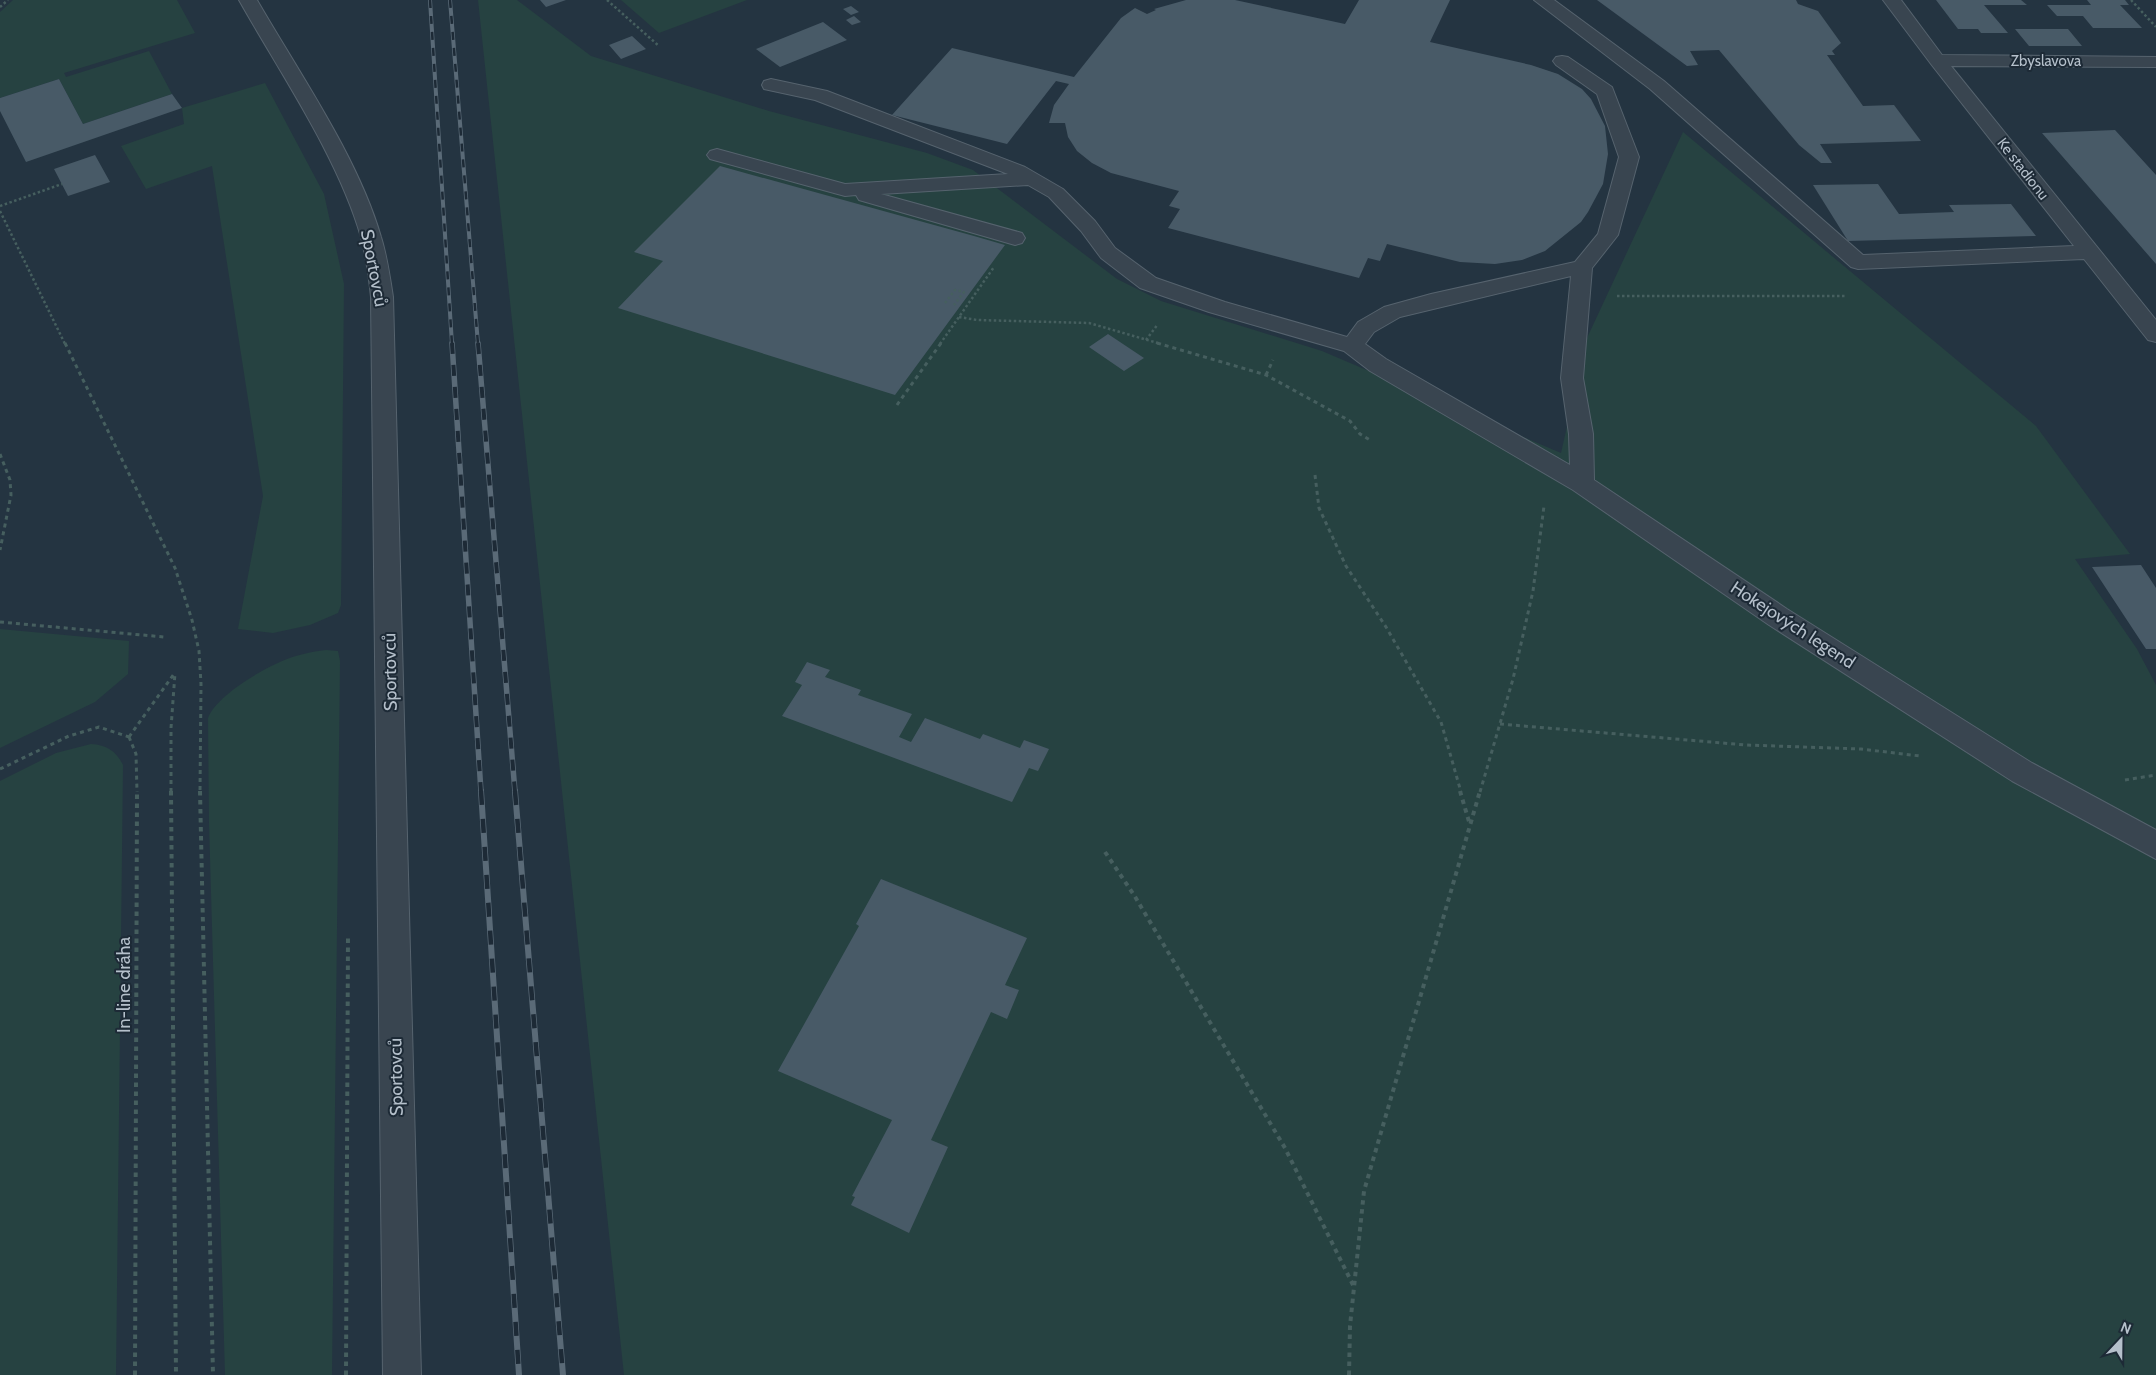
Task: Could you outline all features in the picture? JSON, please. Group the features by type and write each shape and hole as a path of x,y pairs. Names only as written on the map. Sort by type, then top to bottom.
{"street":[{"name":"Sportovců","path":"248,0 333,148 351,185 369,232 382,298 402,1375"},
{"path":"1543,0 1657,86 1858,262 2089,252"},
{"name":"Ke stadionu","path":"1892,0 1937,60 2156,336"},
{"name":"Zbyslavova","path":"1937,60 2156,62"},
{"path":"1562,61 1605,91 1629,158 1608,235 1582,267 1572,378 1581,434 1582,484"},
{"path":"771,85 820,95 1018,171 1056,194 1088,226 1108,253 1148,283 1217,307 1352,346 1366,327 1392,312 1582,267"},
{"path":"717,155 1015,238"},
{"path":"845,190 1031,179"},
{"name":"Hokejových legend","path":"1352,346 1378,365 1582,484 1778,617 2022,772 2156,845"}],"path":[{"path":"0,7 8,0"},
{"path":"607,0 659,46"},
{"path":"2130,0 2156,27"},
{"path":"0,206 62,184"},
{"path":"0,211 175,568 187,602 198,651 201,684 200,836 213,1375"},
{"path":"897,405 1015,238"},
{"path":"974,287 979,289"},
{"path":"945,303 955,290 964,292 954,305"},
{"path":"1580,296 1846,296"},
{"path":"957,310 963,312"},
{"path":"959,317 977,320 1089,323 1266,375 1350,421 1360,434 1370,440"},
{"path":"1146,340 1161,320"},
{"path":"1266,375 1275,354"},
{"path":"0,454 10,480 11,495 0,550"},
{"path":"1349,1375 1350,1326 1364,1192 1513,679 1533,590 1544,509 1552,468"},
{"path":"1315,475 1319,508 1346,566 1386,627 1441,722 1470,826"},
{"path":"0,622 164,637"},
{"path":"0,769 69,736 99,727 129,736 175,673 171,738 176,1375"},
{"path":"1500,724 1746,744 1860,749 1926,757"},
{"name":"In-line dráha","path":"129,736 136,754 138,831 134,1375"},
{"path":"2124,780 2156,775"},
{"path":"1105,852 1134,895 1285,1148 1354,1287"},
{"path":"346,1375 348,927"}],"green space":[{"path":"13,0 177,0 195,33 64,73 66,77 149,51 172,94 83,124 59,79 0,98 0,12"},
{"path":"478,0 517,0 591,56 769,111 927,153 973,170 1117,279 1161,301 1322,351 1561,453 1587,338 1683,132 2036,426 2130,554 2075,559 2137,649 2156,685 2156,1375 624,1375"},
{"path":"621,0 747,0 659,33"},
{"path":"265,83 324,194 344,284 341,605 338,613 310,625 273,633 238,629 263,496 212,166 146,189 121,146 184,124 182,108"},
{"path":"0,629 129,641 128,674 95,702 0,748"},
{"path":"326,650 338,651 340,661 332,1375 225,1375 209,823 208,718 222,699 260,672 296,656"},
{"path":"91,744 110,750 123,765 116,1375 0,1375 0,781 56,753"}],"building":[{"path":"540,0 566,0 546,7"},
{"path":"1186,0 1235,0 1345,24 1359,0 1450,0 1430,42 1531,65 1558,74 1582,89 1591,99 1605,126 1608,154 1603,184 1581,222 1545,251 1522,260 1495,264 1460,262 1387,244 1380,261 1368,258 1359,278 1168,228 1180,209 1169,206 1179,191 1111,173 1092,163 1077,151 1068,137 1065,123 1049,123 1054,105 1069,84 1056,81 1007,144 892,115 952,48 1074,77 1121,18 1135,8 1147,14 1156,10 1154,9"},
{"path":"1597,0 1796,0 1798,4 1818,11 1841,43 1832,51 1835,55 1827,55 1863,106 1894,105 1921,141 1820,144 1832,163 1821,163 1799,145 1719,50 1690,51 1698,65 1687,66"},
{"path":"1936,0 2021,0 2027,5 1984,5 2008,33 1981,33 1978,29 1958,29"},
{"path":"2087,0 2125,0 2129,5 2120,5 2142,28 2093,28 2083,16 2057,16 2047,5 2091,5"},
{"path":"851,6 859,12 851,15 843,9"},
{"path":"854,16 861,22 852,25 846,20"},
{"path":"823,22 847,40 780,67 756,49"},
{"path":"2015,29 2068,29 2082,46 2029,46"},
{"path":"632,36 646,49 621,59 609,45"},
{"path":"59,79 83,124 172,94 182,108 26,162 0,111 0,98"},
{"path":"2115,130 2156,175 2156,264 2042,133"},
{"path":"95,155 110,182 68,196 54,169"},
{"path":"720,166 1005,245 895,395 618,308 663,261 634,252"},
{"path":"1878,184 1899,214 1954,212 1949,205 2011,204 2036,236 1848,241 1813,185"},
{"path":"1108,334 1144,358 1124,371 1089,347"},
{"path":"2141,565 2156,588 2156,649 2146,649 2092,567"},
{"path":"807,662 830,670 825,677 861,690 858,695 912,714 899,737 911,742 925,718 980,739 983,734 1020,748 1024,740 1049,749 1038,771 1029,768 1012,802 782,716 802,685 795,682"},
{"path":"881,879 1027,938 1005,985 1019,990 1007,1019 991,1012 931,1140 948,1147 909,1233 851,1205 855,1197 852,1196 892,1120 778,1071 859,926 856,924"}],"railway":[{"path":"430,0 452,344"},
{"path":"450,0 478,344"},
{"path":"452,343 481,792"},
{"path":"478,343 515,792"},
{"path":"481,791 519,1375"},
{"path":"515,791 563,1375"}]}
